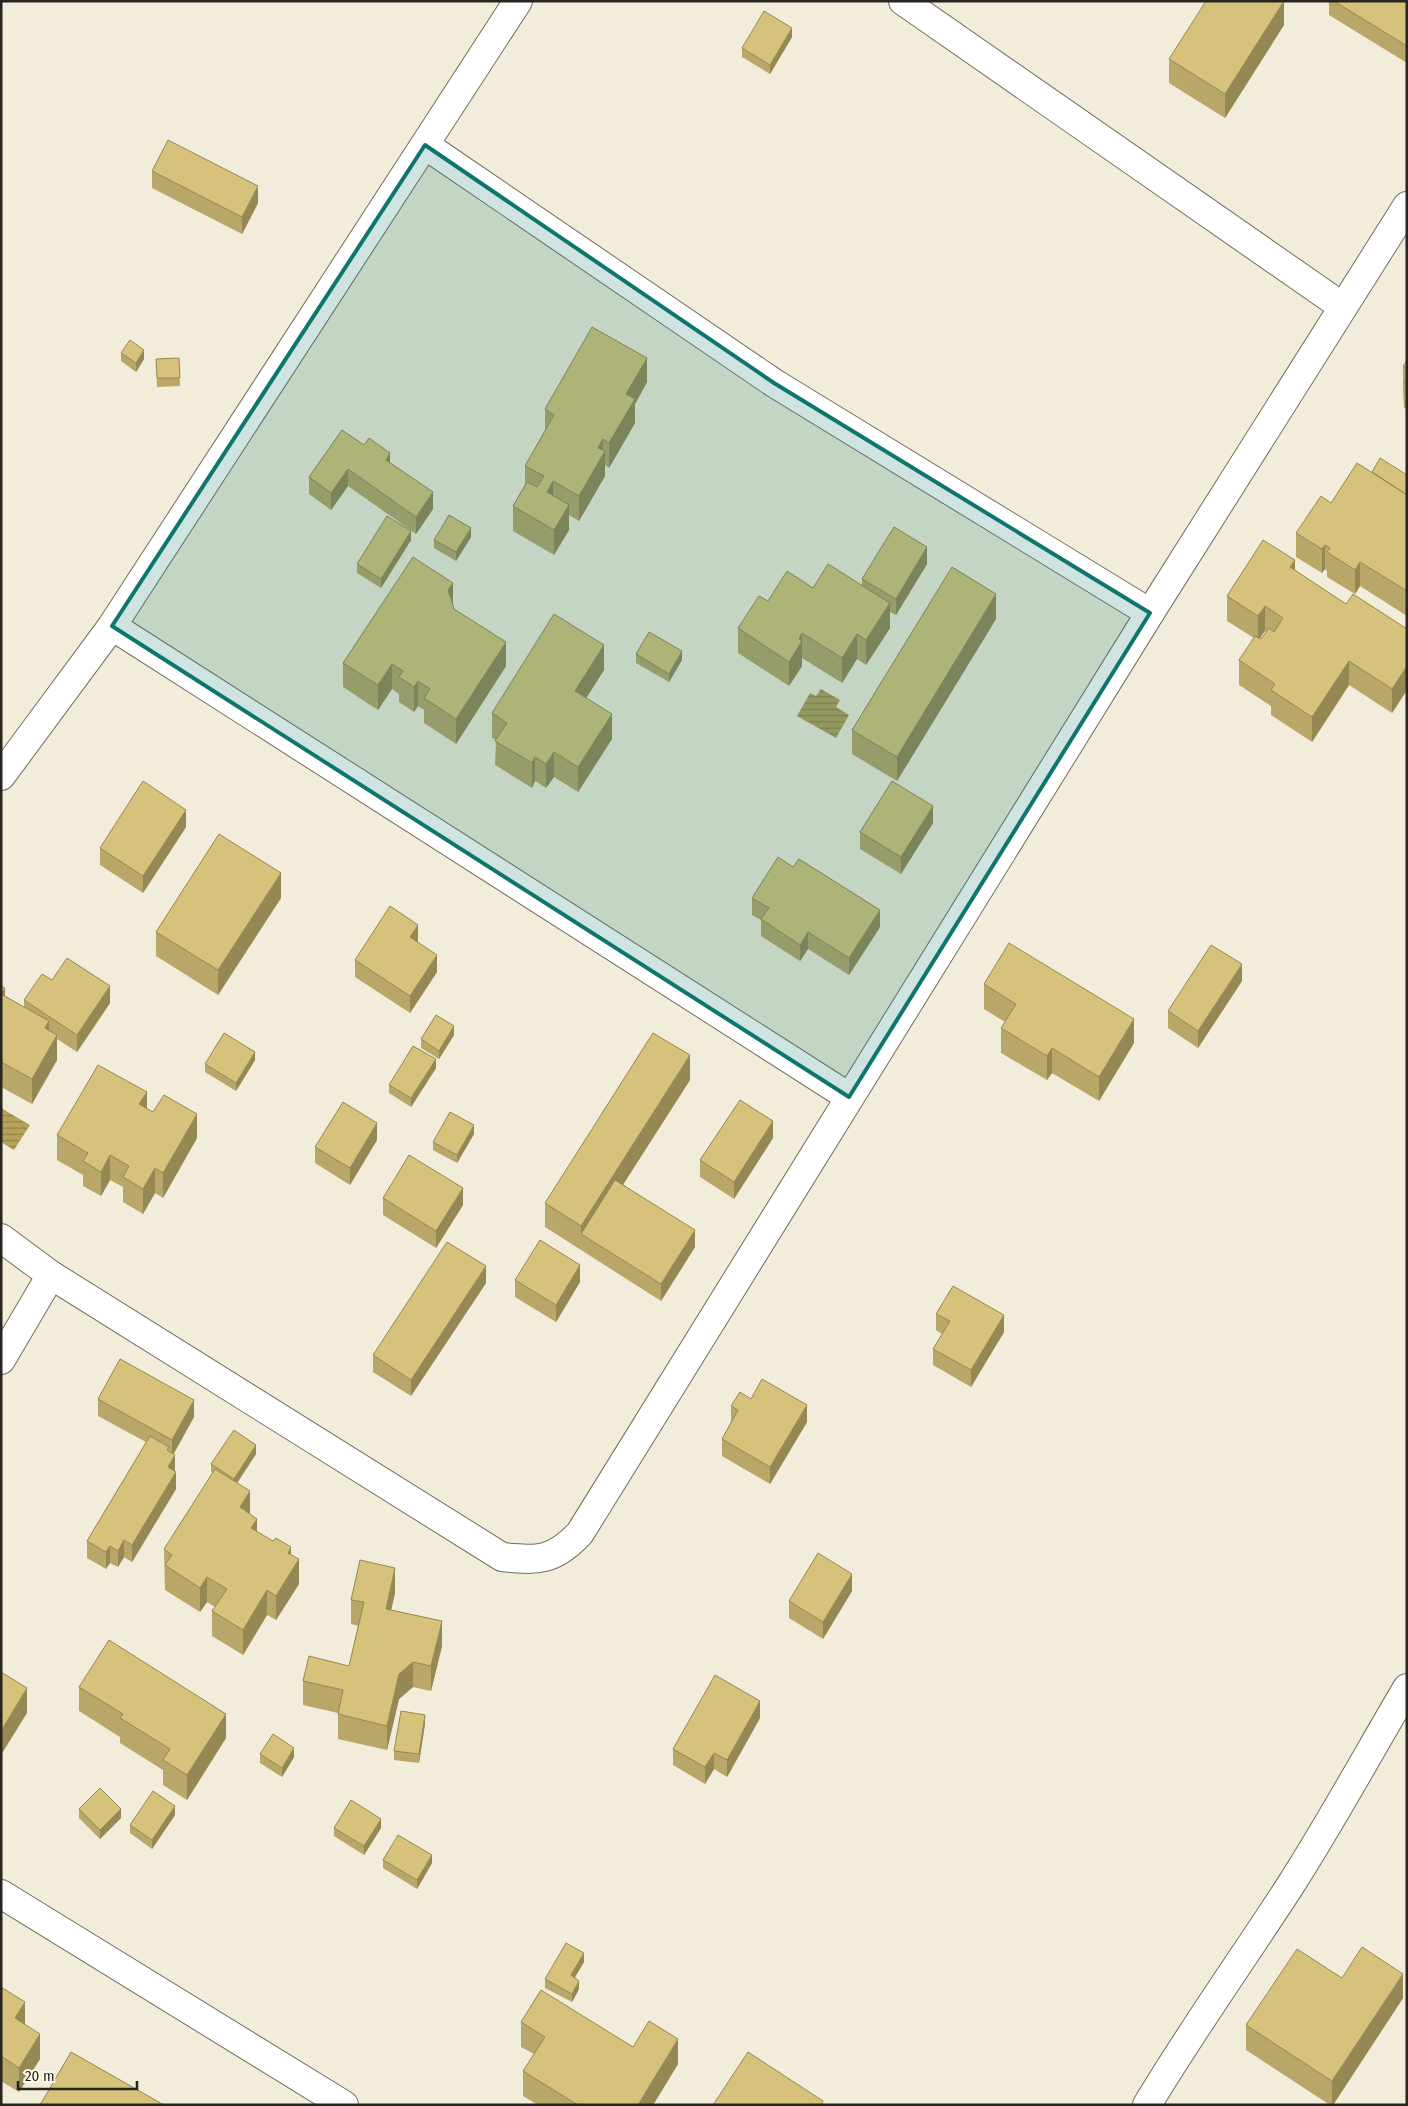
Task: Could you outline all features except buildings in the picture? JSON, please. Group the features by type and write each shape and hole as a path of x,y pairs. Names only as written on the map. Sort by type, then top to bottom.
{"street":[{"path":"1,776 112,626 518,1"},
{"path":"903,1 1343,307"},
{"path":"425,146 774,383 1150,613"},
{"path":"1,1238 51,1275 502,1557 525,1560 548,1557 566,1548 580,1533 1150,613 1407,206"},
{"path":"112,626 850,1097"},
{"path":"1,1360 51,1275"},
{"path":"1147,2105 1185,2041 1294,1878 1342,1802 1407,1688"},
{"path":"1,1894 344,2105"}],"highlighted area":[{"path":"425,145 774,383 1150,613 849,1097 112,626"}],"shaded area":[{"path":"821,689 840,700 836,707 849,715 836,738 797,716 810,693 816,696"},
{"path":"1,1108 30,1125 14,1150 1,1142"}]}
